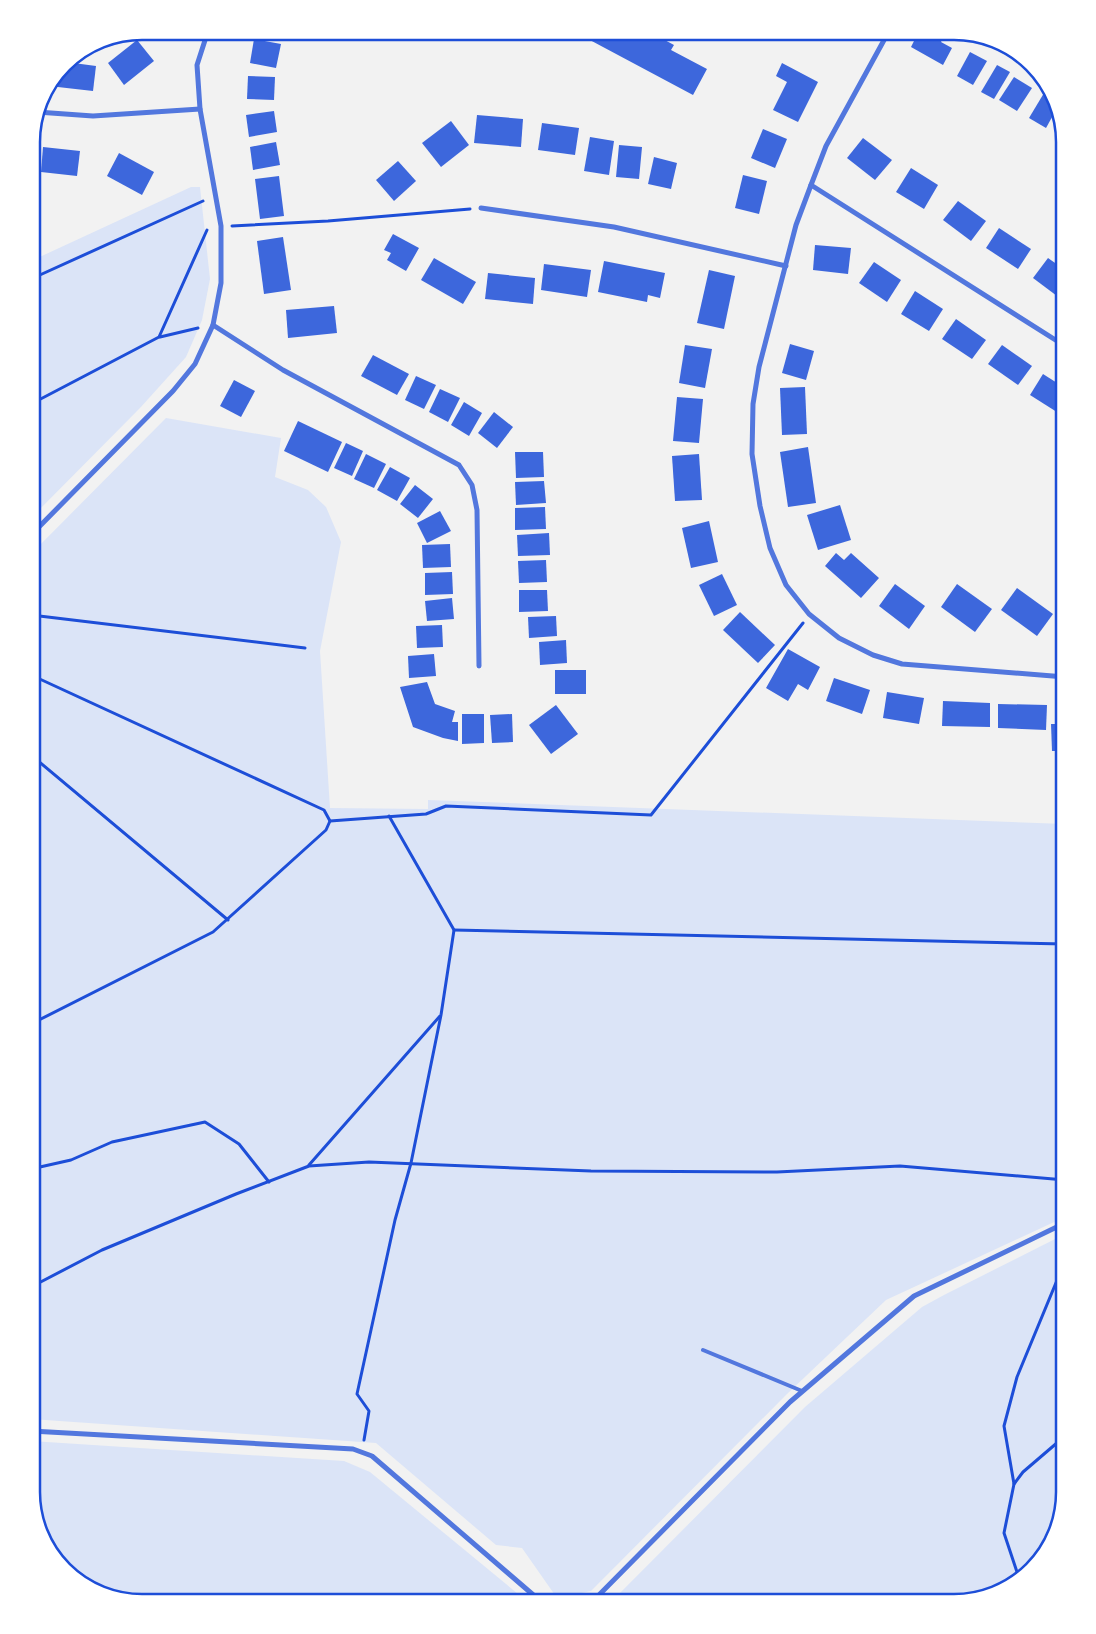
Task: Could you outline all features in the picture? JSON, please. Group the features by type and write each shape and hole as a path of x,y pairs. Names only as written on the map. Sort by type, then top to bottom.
{"street":[{"path":"40,526 173,391 195,364 213,324 221,283 221,226 200,109 197,65 205,40"},
{"path":"885,40 826,146 811,185 796,225 759,367 753,404 752,454 760,506 770,548 786,585 809,614 839,638 873,655 902,664 1056,676"},
{"path":"44,113 93,116 200,109"},
{"path":"811,185 1056,340"},
{"path":"480,208 614,228 786,266"},
{"path":"213,324 283,370 459,466 472,485 477,510 479,666"},
{"path":"600,1594 802,1391 914,1296 1056,1227"},
{"path":"40,1431 343,1448 362,1452 372,1456 532,1594"}],"lane":[{"path":"703,1350 802,1391"}],"path":[{"path":"40,275 215,195"},
{"path":"160,337 218,206"},
{"path":"221,226 328,221 480,208"},
{"path":"40,399 160,337 213,324"},
{"path":"330,821 426,814 446,806 651,815 809,614"},
{"path":"40,615 306,648"},
{"path":"40,679 324,810 330,821"},
{"path":"40,763 228,920"},
{"path":"362,1452 369,1411 357,1394 395,1220 411,1164 441,1015 454,930 389,816"},
{"path":"40,1019 213,932 326,830 330,821"},
{"path":"454,930 1056,944"},
{"path":"309,1166 441,1015"},
{"path":"40,1167 71,1160 112,1142 205,1122 239,1144 269,1182"},
{"path":"40,1282 102,1250 309,1166 370,1162 591,1171 777,1172 900,1166 1056,1179"},
{"path":"1017,1572 1004,1533 1014,1484 1004,1426 1017,1377 1056,1283"},
{"path":"1014,1484 1023,1472 1056,1444"}],"shaded area":[{"path":"191,187 200,187 210,279 202,320 186,357 140,408 40,509 40,257"},
{"path":"166,418 281,438 275,477 308,490 326,507 341,542 320,651 330,808 428,809 428,800 1056,824 1056,1221 886,1300 787,1394 591,1591 576,1594 554,1594 522,1548 496,1545 376,1443 40,1420 40,545"},
{"path":"1056,1239 1055,1506 1053,1519 1042,1543 1026,1564 1016,1573 993,1586 981,1591 968,1593 619,1594 805,1407 922,1307"},
{"path":"40,1442 344,1461 370,1472 518,1594 135,1594 115,1591 80,1573 61,1554 54,1543 43,1519 41,1506"}],"building":[{"path":"137,40 154,61 124,85 108,63"},
{"path":"254,40 281,44 276,68 250,63"},
{"path":"590,40 665,40 674,45 671,50 707,69 693,95"},
{"path":"914,40 942,40 941,42 952,48 943,65 911,47"},
{"path":"970,52 987,61 973,85 957,76"},
{"path":"77,63 96,66 93,91 56,87"},
{"path":"782,63 818,82 798,122 773,110 787,82 776,76"},
{"path":"997,65 1010,72 994,99 981,92"},
{"path":"248,76 275,77 274,100 247,99"},
{"path":"1014,77 1032,88 1017,111 999,100"},
{"path":"1043,94 1053,115 1046,128 1029,118"},
{"path":"274,111 277,132 249,137 246,115"},
{"path":"477,115 523,119 521,147 474,143"},
{"path":"451,121 469,145 441,167 422,143"},
{"path":"542,123 579,128 575,155 538,150"},
{"path":"763,129 787,139 775,168 751,158"},
{"path":"590,137 614,141 609,175 584,171"},
{"path":"863,138 892,160 875,180 847,158"},
{"path":"276,142 280,165 253,170 250,147"},
{"path":"619,145 642,147 639,179 616,177"},
{"path":"43,147 80,151 77,176 41,172"},
{"path":"119,153 154,172 142,195 107,176"},
{"path":"654,157 677,163 671,189 648,184"},
{"path":"398,161 416,181 394,201 376,180"},
{"path":"911,168 938,185 924,209 896,192"},
{"path":"743,175 767,181 759,214 735,208"},
{"path":"279,176 284,216 260,219 255,179"},
{"path":"958,201 986,221 971,241 943,220"},
{"path":"999,228 1031,249 1018,269 986,248"},
{"path":"393,234 419,248 406,271 387,260 391,253 384,250"},
{"path":"283,237 291,290 264,294 257,241"},
{"path":"815,245 851,248 848,274 813,270"},
{"path":"434,258 476,282 463,304 421,280"},
{"path":"1048,258 1056,264 1056,295 1033,278"},
{"path":"604,261 665,273 660,298 648,295 647,302 598,292"},
{"path":"874,262 901,280 887,302 859,283"},
{"path":"544,264 591,270 587,297 541,290"},
{"path":"709,270 735,276 724,329 697,323"},
{"path":"488,273 535,278 533,304 485,299"},
{"path":"915,291 943,309 929,331 901,314"},
{"path":"334,306 337,333 288,338 286,310"},
{"path":"956,319 986,340 972,359 942,339"},
{"path":"790,344 814,351 806,380 782,373"},
{"path":"685,345 712,349 705,388 679,383"},
{"path":"1002,345 1032,366 1018,385 988,364"},
{"path":"373,355 409,374 397,395 361,376"},
{"path":"1043,374 1056,382 1056,411 1030,395"},
{"path":"416,376 436,385 424,409 405,400"},
{"path":"234,380 255,391 241,417 220,406"},
{"path":"805,387 807,434 782,435 780,388"},
{"path":"440,389 460,398 448,422 429,412"},
{"path":"677,397 703,399 699,443 673,441"},
{"path":"464,402 482,413 469,436 451,425"},
{"path":"494,412 513,427 497,448 478,433"},
{"path":"298,421 342,442 328,472 284,451"},
{"path":"346,443 363,451 352,476 334,468"},
{"path":"808,447 816,503 788,507 780,452"},
{"path":"515,452 543,452 544,477 516,478"},
{"path":"366,454 386,464 374,488 354,479"},
{"path":"699,454 702,500 675,501 672,456"},
{"path":"390,467 410,478 397,501 377,490"},
{"path":"544,481 546,503 516,505 515,482"},
{"path":"415,485 433,499 418,518 400,504"},
{"path":"840,505 851,540 818,550 807,515"},
{"path":"545,507 546,529 515,530 515,508"},
{"path":"440,511 451,531 427,543 417,523"},
{"path":"709,521 718,562 691,568 682,528"},
{"path":"549,533 550,555 518,556 517,535"},
{"path":"450,544 451,567 423,568 422,545"},
{"path":"836,553 844,560 851,553 879,578 861,598 825,566"},
{"path":"546,560 547,582 519,583 518,561"},
{"path":"452,572 453,594 425,595 425,573"},
{"path":"722,574 737,605 714,616 699,585"},
{"path":"895,584 925,606 909,629 879,606"},
{"path":"957,584 992,609 975,632 941,607"},
{"path":"1017,588 1053,614 1037,636 1001,610"},
{"path":"519,590 547,590 548,611 519,612"},
{"path":"452,598 454,619 427,621 425,601"},
{"path":"740,612 775,645 758,663 723,630"},
{"path":"556,616 557,636 529,638 528,617"},
{"path":"442,625 443,647 417,648 416,626"},
{"path":"566,640 567,663 540,665 539,642"},
{"path":"788,649 820,667 808,690 798,684 788,701 766,688"},
{"path":"434,654 436,676 409,678 408,656"},
{"path":"555,670 586,670 586,694 555,694"},
{"path":"834,678 870,690 862,714 826,701"},
{"path":"427,682 435,704 455,711 452,722 458,722 458,741 443,738 413,727 400,687"},
{"path":"887,692 924,698 919,724 883,718"},
{"path":"943,701 990,703 990,727 942,726"},
{"path":"998,704 1047,705 1046,730 998,728"},
{"path":"556,705 578,734 551,754 529,725"},
{"path":"462,714 484,714 484,743 462,744"},
{"path":"512,714 513,742 492,743 490,715"},
{"path":"1051,724 1056,724 1056,751 1052,751"}]}
